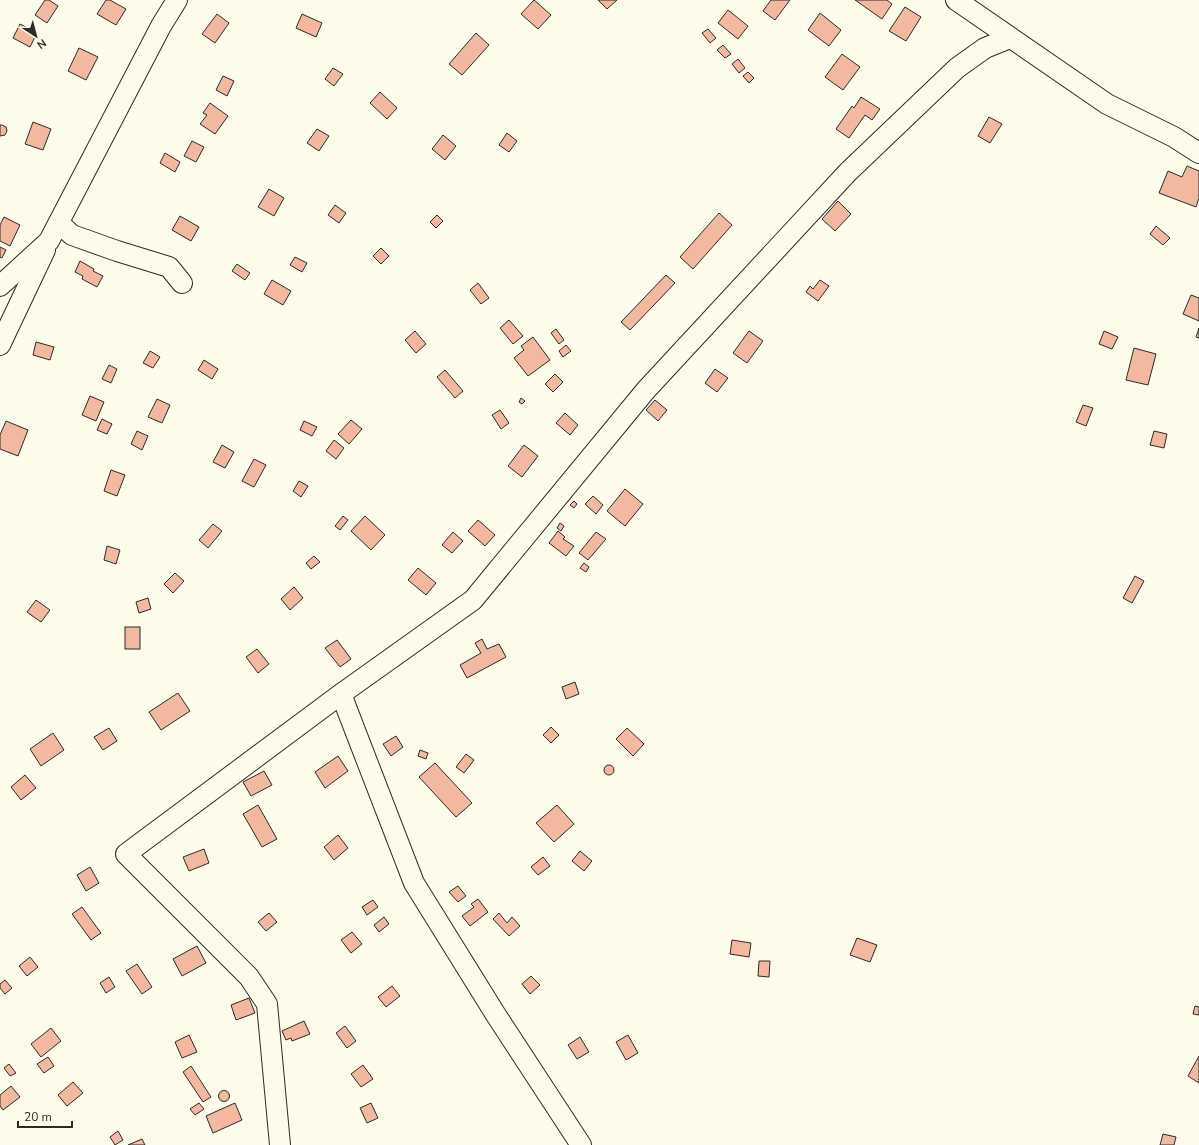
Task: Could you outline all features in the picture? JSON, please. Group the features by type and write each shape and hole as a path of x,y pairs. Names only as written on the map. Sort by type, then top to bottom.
{"street":[{"path":"0,345 49,241 161,26 177,0"},
{"path":"956,0 1107,104 1174,137 1199,153"},
{"path":"280,1145 267,1004 249,977 126,854 341,694 473,600 646,390 848,172 957,68 986,48 1010,38"},
{"path":"59,223 72,235 146,261 169,267 182,283"},
{"path":"0,286 49,241"},
{"path":"341,694 414,883 496,1015 581,1145"}],"building":[{"path":"45,0 49,0 58,6 47,23 35,15"},
{"path":"106,0 110,0 126,9 116,25 97,14"},
{"path":"534,0 551,15 538,29 521,14"},
{"path":"598,0 617,0 607,9"},
{"path":"771,0 790,0 775,20 763,11"},
{"path":"855,0 887,0 892,4 882,19"},
{"path":"905,7 921,17 906,41 889,31"},
{"path":"728,10 748,26 738,39 718,23"},
{"path":"820,13 841,30 829,46 808,30"},
{"path":"217,14 229,23 215,43 202,34"},
{"path":"302,14 322,23 316,37 296,28"},
{"path":"20,24 37,33 30,47 13,38"},
{"path":"708,29 716,38 710,43 702,33"},
{"path":"476,33 489,45 462,75 449,64"},
{"path":"723,45 731,54 725,58 717,50"},
{"path":"79,48 98,57 86,80 68,71"},
{"path":"842,54 860,67 843,90 825,77"},
{"path":"738,59 745,68 739,73 732,64"},
{"path":"333,68 343,74 334,86 325,79"},
{"path":"748,72 754,78 749,83 743,76"},
{"path":"223,76 234,81 227,96 216,90"},
{"path":"380,92 397,108 387,119 370,103"},
{"path":"861,97 880,109 872,120 865,115 849,138 836,129 852,106 854,108"},
{"path":"210,103 228,116 215,134 200,124 207,115 203,113"},
{"path":"989,117 1002,124 990,143 978,136"},
{"path":"33,122 51,129 43,150 25,144"},
{"path":"0,125 6,127 7,131 5,135 0,136"},
{"path":"317,129 329,136 319,151 307,143"},
{"path":"507,133 517,141 509,152 499,145"},
{"path":"443,135 456,146 445,160 432,149"},
{"path":"192,141 204,147 196,162 184,156"},
{"path":"165,153 180,162 175,172 160,163"},
{"path":"1187,166 1199,171 1199,198 1196,207 1159,193 1168,171 1182,177"},
{"path":"269,189 284,198 274,216 258,207"},
{"path":"838,201 851,214 835,231 822,219"},
{"path":"335,205 346,213 339,223 328,215"},
{"path":"719,213 732,225 693,269 680,257"},
{"path":"437,215 443,221 436,228 430,222"},
{"path":"180,216 199,227 191,241 172,230"},
{"path":"4,217 20,225 10,246 0,241 0,225"},
{"path":"1156,226 1170,238 1163,245 1150,234"},
{"path":"0,247 6,250 2,258 0,257"},
{"path":"381,248 389,256 381,264 373,256"},
{"path":"295,257 307,263 302,272 290,265"},
{"path":"80,261 94,269 93,271 103,276 97,287 82,279 83,276 75,272"},
{"path":"237,264 250,273 245,280 232,271"},
{"path":"666,275 675,283 630,330 621,322"},
{"path":"272,280 291,291 283,305 264,294"},
{"path":"820,280 829,286 818,301 806,292 810,286 813,289"},
{"path":"478,283 489,298 481,304 470,290"},
{"path":"1191,295 1199,298 1199,321 1183,314"},
{"path":"509,320 523,336 513,344 500,328"},
{"path":"1199,328 1199,338 1196,337"},
{"path":"556,329 564,340 559,344 551,333"},
{"path":"415,331 426,344 416,353 405,340"},
{"path":"749,331 763,341 747,363 733,353"},
{"path":"1104,331 1118,337 1112,349 1099,344"},
{"path":"533,337 550,360 528,376 514,358 524,350 521,346"},
{"path":"36,342 54,347 50,360 33,355"},
{"path":"566,345 571,351 563,357 559,351"},
{"path":"1134,348 1156,354 1148,385 1126,380"},
{"path":"150,351 160,357 153,368 143,363"},
{"path":"204,360 218,369 212,379 198,370"},
{"path":"109,365 117,369 111,383 102,379"},
{"path":"715,369 728,378 717,392 705,383"},
{"path":"445,370 463,391 455,398 437,377"},
{"path":"555,374 563,382 553,392 545,384"},
{"path":"90,396 104,402 96,421 82,415"},
{"path":"521,398 525,401 522,404 519,402"},
{"path":"157,399 170,405 162,423 148,417"},
{"path":"655,400 667,410 658,421 646,410"},
{"path":"1083,405 1093,408 1086,426 1076,422"},
{"path":"500,410 509,423 501,429 492,415"},
{"path":"565,413 578,425 570,435 556,423"},
{"path":"102,419 112,424 107,434 97,430"},
{"path":"351,420 362,429 349,444 338,434"},
{"path":"6,421 28,430 18,456 0,449 0,435"},
{"path":"304,421 317,427 312,436 300,430"},
{"path":"137,431 148,436 142,450 131,444"},
{"path":"1154,431 1167,434 1164,448 1150,445"},
{"path":"334,440 344,448 336,459 326,451"},
{"path":"222,445 234,452 225,468 213,462"},
{"path":"524,445 538,456 522,477 508,466"},
{"path":"254,459 266,465 254,487 242,481"},
{"path":"111,470 125,475 117,496 104,491"},
{"path":"299,481 308,486 301,497 293,491"},
{"path":"625,489 643,504 625,526 607,511"},
{"path":"593,496 603,505 596,514 585,504"},
{"path":"574,501 577,504 574,508 570,505"},
{"path":"343,516 348,520 340,530 335,526"},
{"path":"365,516 385,535 371,550 351,531"},
{"path":"478,520 495,535 485,546 468,531"},
{"path":"560,523 564,526 561,531 557,528"},
{"path":"213,524 222,531 208,548 199,540"},
{"path":"558,531 565,537 563,539 574,546 566,556 549,543"},
{"path":"453,532 463,541 452,553 442,545"},
{"path":"596,532 606,539 588,560 579,553"},
{"path":"107,546 120,550 116,564 104,560"},
{"path":"314,556 320,562 311,569 306,563"},
{"path":"584,563 589,567 586,572 580,568"},
{"path":"418,568 436,583 426,595 408,580"},
{"path":"175,573 184,581 173,593 164,584"},
{"path":"1135,576 1144,581 1132,603 1123,598"},
{"path":"294,587 303,598 290,610 281,599"},
{"path":"148,598 151,609 139,613 136,602"},
{"path":"36,600 50,610 41,622 27,612"},
{"path":"125,627 140,627 140,649 125,649"},
{"path":"482,639 487,649 499,644 506,657 467,678 460,665 481,653 475,643"},
{"path":"337,640 351,659 340,667 325,648"},
{"path":"257,649 269,664 258,673 246,657"},
{"path":"575,682 579,694 566,699 562,687"},
{"path":"178,693 190,711 161,730 149,712"},
{"path":"551,727 559,735 551,743 543,735"},
{"path":"109,728 117,741 103,750 94,737"},
{"path":"627,728 644,744 633,756 616,739"},
{"path":"53,733 64,750 41,766 30,749"},
{"path":"396,736 403,747 391,756 383,744"},
{"path":"420,750 428,753 426,759 418,756"},
{"path":"466,754 474,760 464,773 456,767"},
{"path":"338,756 348,771 325,788 315,772"},
{"path":"435,763 472,803 456,817 419,777"},
{"path":"607,765 611,765 613,766 613,774 607,775 604,772 604,768"},
{"path":"264,771 272,785 251,796 243,782"},
{"path":"25,775 36,788 21,800 11,787"},
{"path":"258,805 277,839 262,847 243,814"},
{"path":"557,805 574,824 554,842 536,823"},
{"path":"338,835 348,848 334,860 324,847"},
{"path":"204,849 209,863 189,871 183,857"},
{"path":"580,851 592,861 584,871 572,861"},
{"path":"543,857 550,866 538,875 531,867"},
{"path":"90,867 99,883 86,891 77,875"},
{"path":"458,886 466,896 458,902 449,892"},
{"path":"478,899 488,912 470,926 462,916 474,907 471,904"},
{"path":"373,900 378,907 367,915 362,907"},
{"path":"82,907 101,933 91,940 72,914"},
{"path":"269,913 277,922 266,931 258,922"},
{"path":"499,913 507,923 512,917 520,926 509,936 493,919"},
{"path":"384,917 389,924 379,932 374,925"},
{"path":"352,932 362,944 351,953 341,940"},
{"path":"857,938 877,945 870,962 850,955"},
{"path":"732,940 751,943 749,957 730,954"},
{"path":"197,946 206,963 182,976 173,959"},
{"path":"30,957 38,967 27,976 19,966"},
{"path":"759,961 770,961 769,977 758,976"},
{"path":"137,964 152,987 142,994 126,971"},
{"path":"531,976 540,985 530,994 522,984"},
{"path":"109,977 115,987 106,993 100,983"},
{"path":"5,980 12,988 5,994 0,988 0,984"},
{"path":"392,986 400,996 386,1007 378,997"},
{"path":"249,998 255,1013 236,1020 231,1005"},
{"path":"1195,1006 1199,1007 1199,1015 1193,1014"},
{"path":"304,1021 310,1034 292,1041 291,1038 286,1040 282,1031"},
{"path":"345,1026 356,1041 347,1048 336,1033"},
{"path":"51,1028 61,1041 41,1057 31,1044"},
{"path":"189,1035 197,1052 182,1058 175,1042"},
{"path":"628,1035 638,1053 626,1060 616,1042"},
{"path":"580,1037 589,1052 577,1059 568,1045"},
{"path":"1199,1056 1199,1083 1188,1076"},
{"path":"48,1057 54,1066 44,1073 37,1064"},
{"path":"9,1064 16,1073 10,1076 4,1068"},
{"path":"363,1065 373,1079 361,1087 351,1074"},
{"path":"191,1066 211,1097 203,1102 183,1072"},
{"path":"73,1082 83,1093 67,1106 58,1095"},
{"path":"11,1086 20,1097 3,1110 0,1106 0,1095"},
{"path":"224,1090 228,1092 230,1096 228,1100 224,1102 220,1100 218,1096 220,1092"},
{"path":"199,1103 204,1109 195,1115 190,1109"},
{"path":"235,1103 242,1120 213,1133 206,1116"},
{"path":"371,1103 378,1118 367,1123 360,1108"},
{"path":"118,1131 123,1140 115,1145 110,1137"},
{"path":"1163,1134 1176,1137 1174,1145 1160,1145"},
{"path":"142,1139 145,1145 128,1145"}]}
